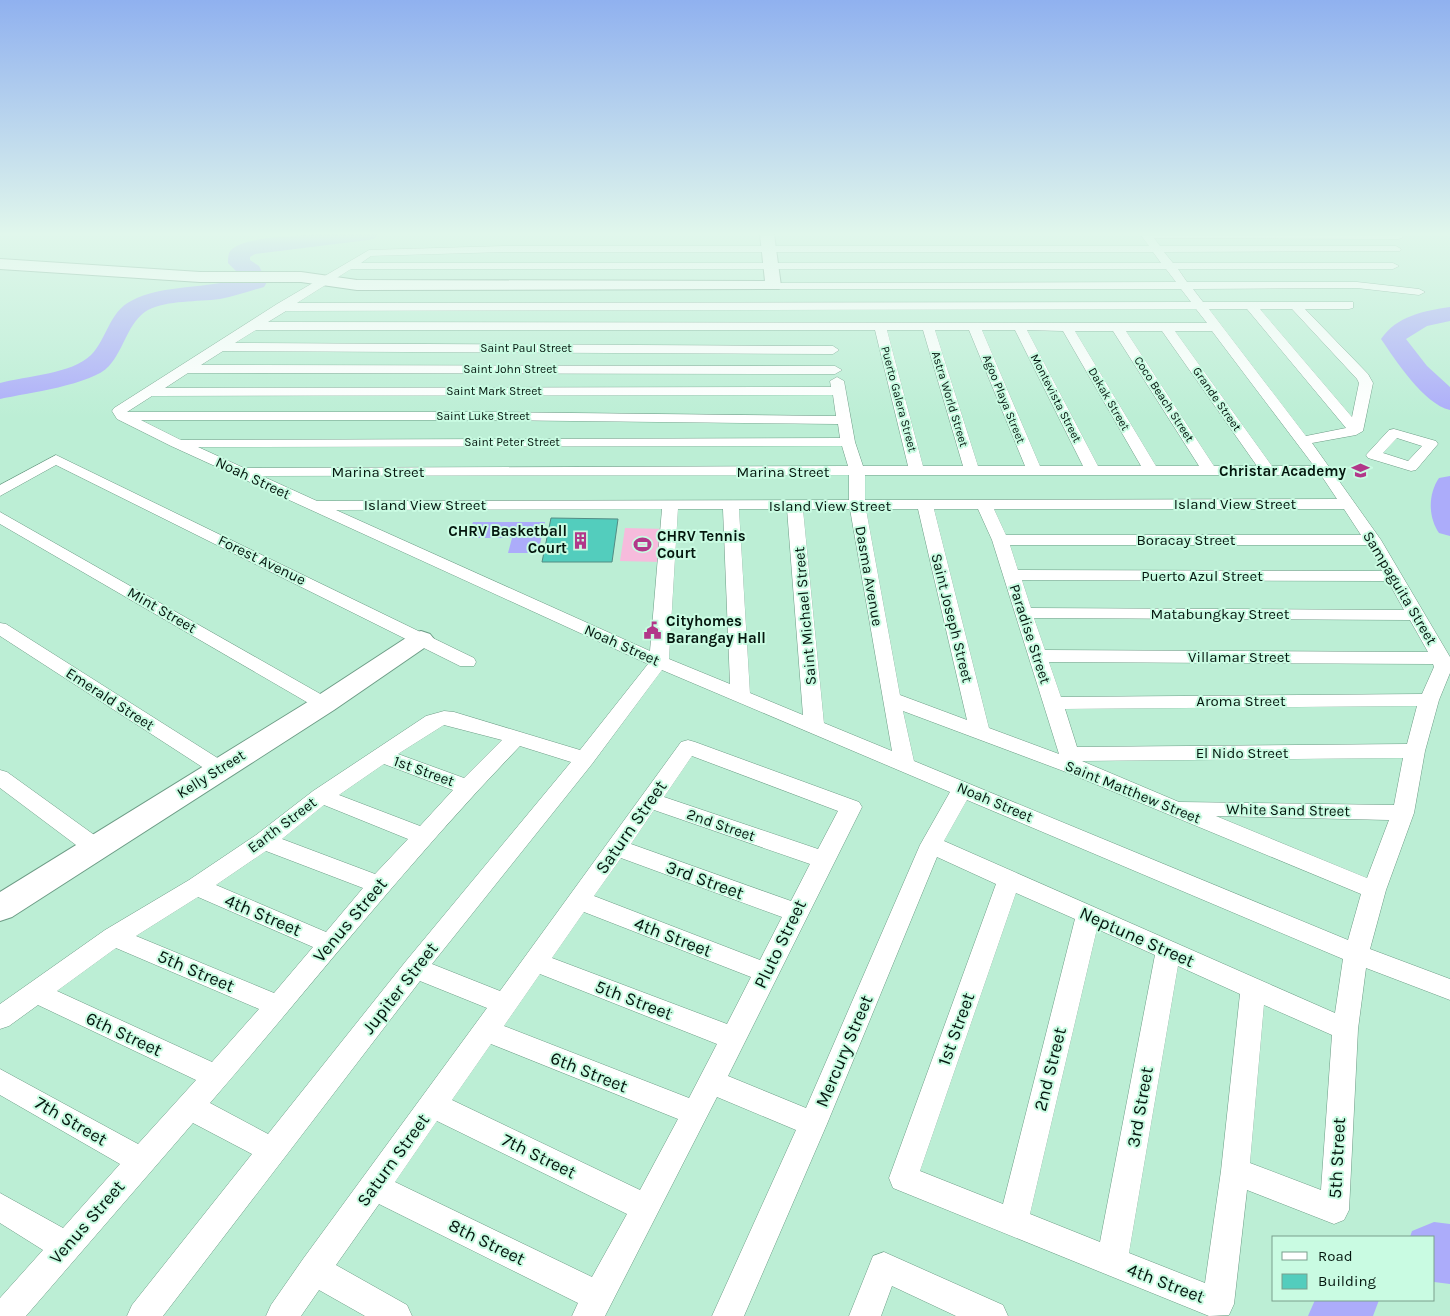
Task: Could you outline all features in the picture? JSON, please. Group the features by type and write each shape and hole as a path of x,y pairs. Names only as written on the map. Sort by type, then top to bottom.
{"street":[{"path":"122,416 119,411 121,408 186,369 299,295"},
{"path":"699,295 699,328"},
{"name":"Sampaguita Street","path":"1193,295 1325,470 1373,540 1444,665"},
{"path":"281,307 700,308 1349,305"},
{"path":"1250,306 1356,431"},
{"path":"1296,306 1366,382 1356,431"},
{"path":"251,326 1216,328"},
{"name":"Puerto Galera Street","path":"880,327 917,471"},
{"name":"Astra World Street","path":"928,327 972,471"},
{"name":"Agoo Playa Street","path":"974,327 1034,470"},
{"name":"Montevista Street","path":"1020,327 1092,469"},
{"name":"Dakak Street","path":"1067,327 1151,470"},
{"name":"Grande Street","path":"1166,327 1268,471"},
{"path":"470,472 518,328"},
{"name":"Dasma Avenue","path":"829,328 848,442 858,472 857,506 891,699 905,765"},
{"name":"Coco Beach Street","path":"1118,328 1210,470"},
{"name":"Saint Paul Street","path":"219,347 832,350"},
{"name":"Saint John Street","path":"186,369 835,370"},
{"name":"Saint Mark Street","path":"148,392 839,391"},
{"name":"Saint Luke Street","path":"122,416 489,416 844,420"},
{"name":"Noah Street","path":"122,416 312,505 659,662 1356,954"},
{"path":"1302,441 1356,431"},
{"name":"Saint Peter Street","path":"176,442 848,442"},
{"name":"Forest Avenue","path":"0,491 56,459 468,662"},
{"name":"Marina Street","path":"242,472 1325,470"},
{"path":"659,662 670,504"},
{"name":"Island View Street","path":"312,505 670,504 731,506 925,506 984,504 1348,504"},
{"name":"Paradise Street","path":"984,504 1000,540 1071,760"},
{"name":"Saint Michael Street","path":"795,505 814,727"},
{"path":"731,506 740,696"},
{"name":"Saint Joseph Street","path":"925,506 979,730"},
{"name":"Mint Street","path":"0,517 324,704"},
{"name":"Boracay Street","path":"1000,540 1373,540"},
{"name":"Puerto Azul Street","path":"1011,575 1394,576"},
{"name":"Matabungkay Street","path":"1023,613 1416,615"},
{"name":"Emerald Street","path":"0,628 220,769"},
{"name":"Kelly Street","path":"0,908 324,704 421,639"},
{"name":"Villamar Street","path":"1038,656 1444,665"},
{"name":"Jupiter Street","path":"143,1316 274,1151 415,968 585,760 659,662"},
{"path":"1345,1029 1356,954 1374,890 1403,813 1415,751 1429,700 1444,665"},
{"name":"Saint Matthew Street","path":"891,699 1071,760 1173,808 1374,890"},
{"name":"Aroma Street","path":"1052,703 1429,700"},
{"name":"Earth Street","path":"0,1018 114,937 197,886 264,840 321,796 433,721 444,718 585,760"},
{"name":"Venus Street","path":"5,1316 190,1106 214,1076 278,1006 379,885 468,787 515,739"},
{"name":"Saturn Street","path":"282,1316 433,1105 484,1030 536,962 648,800 688,748 851,807"},
{"name":"El Nido Street","path":"1071,760 1415,751"},
{"name":"1st Street","path":"380,755 468,787"},
{"path":"0,777 96,848"},
{"name":"Mercury Street","path":"728,1316 813,1124 930,845 963,788"},
{"path":"321,796 424,836"},
{"name":"2nd Street","path":"648,800 823,860"},
{"name":"Pluto Street","path":"594,1306 711,1082 795,912 851,807"},
{"name":"White Sand Street","path":"1173,808 1403,813"},
{"path":"264,840 379,885"},
{"name":"Neptune Street","path":"930,845 1345,1029"},
{"name":"3rd Street","path":"616,848 795,912"},
{"name":"1st Street","path":"903,1178 1009,880"},
{"name":"4th Street","path":"197,886 330,944"},
{"name":"4th Street","path":"579,900 766,973"},
{"name":"2nd Street","path":"1013,1222 1088,916"},
{"name":"5th Street","path":"114,937 278,1006"},
{"name":"3rd Street","path":"1112,1262 1168,951"},
{"path":"1356,954 1450,990"},
{"name":"5th Street","path":"536,962 732,1038"},
{"path":"415,968 505,1004"},
{"name":"4th Street","path":"903,1178 1218,1304 1235,1171 1253,988"},
{"name":"6th Street","path":"35,992 214,1076"},
{"name":"5th Street","path":"1235,1171 1334,1210 1345,1029"},
{"name":"6th Street","path":"484,1030 694,1113"},
{"name":"7th Street","path":"0,1081 141,1161"},
{"path":"711,1082 813,1124"},
{"name":"7th Street","path":"433,1105 646,1208"},
{"path":"190,1106 274,1151"},
{"name":"8th Street","path":"375,1187 594,1306"},
{"path":"0,1207 66,1246"},
{"path":"865,1316 884,1267 992,1316"},
{"path":"314,1270 396,1316"}],"shaded area":[{"name":"CHRV Tennis Court","path":"625,528 666,529 661,562 620,561"}],"water":[{"path":"473,522 545,522 538,553 508,553 512,538 467,538"}],"building":[{"name":"CHRV Basketball Court","path":"551,518 618,519 612,562 542,562"}],"waterway":[{"path":"0,391 66,377 90,368 104,357 122,323 133,309 148,302 188,295"},
{"path":"1450,314 1426,318 1411,324 1393,339 1418,372 1450,402"},
{"path":"1450,485 1446,505 1450,526"},
{"path":"1435,1252 1450,1254"},
{"path":"1340,1316 1348,1301"}],"place":[{"name":"Christar Academy","path":"1360,471"},
{"name":"CHRV Basketball Court","path":"581,540"},
{"name":"CHRV Tennis Court","path":"643,545"},
{"name":"Cityhomes Barangay Hall","path":"652,630"}]}
